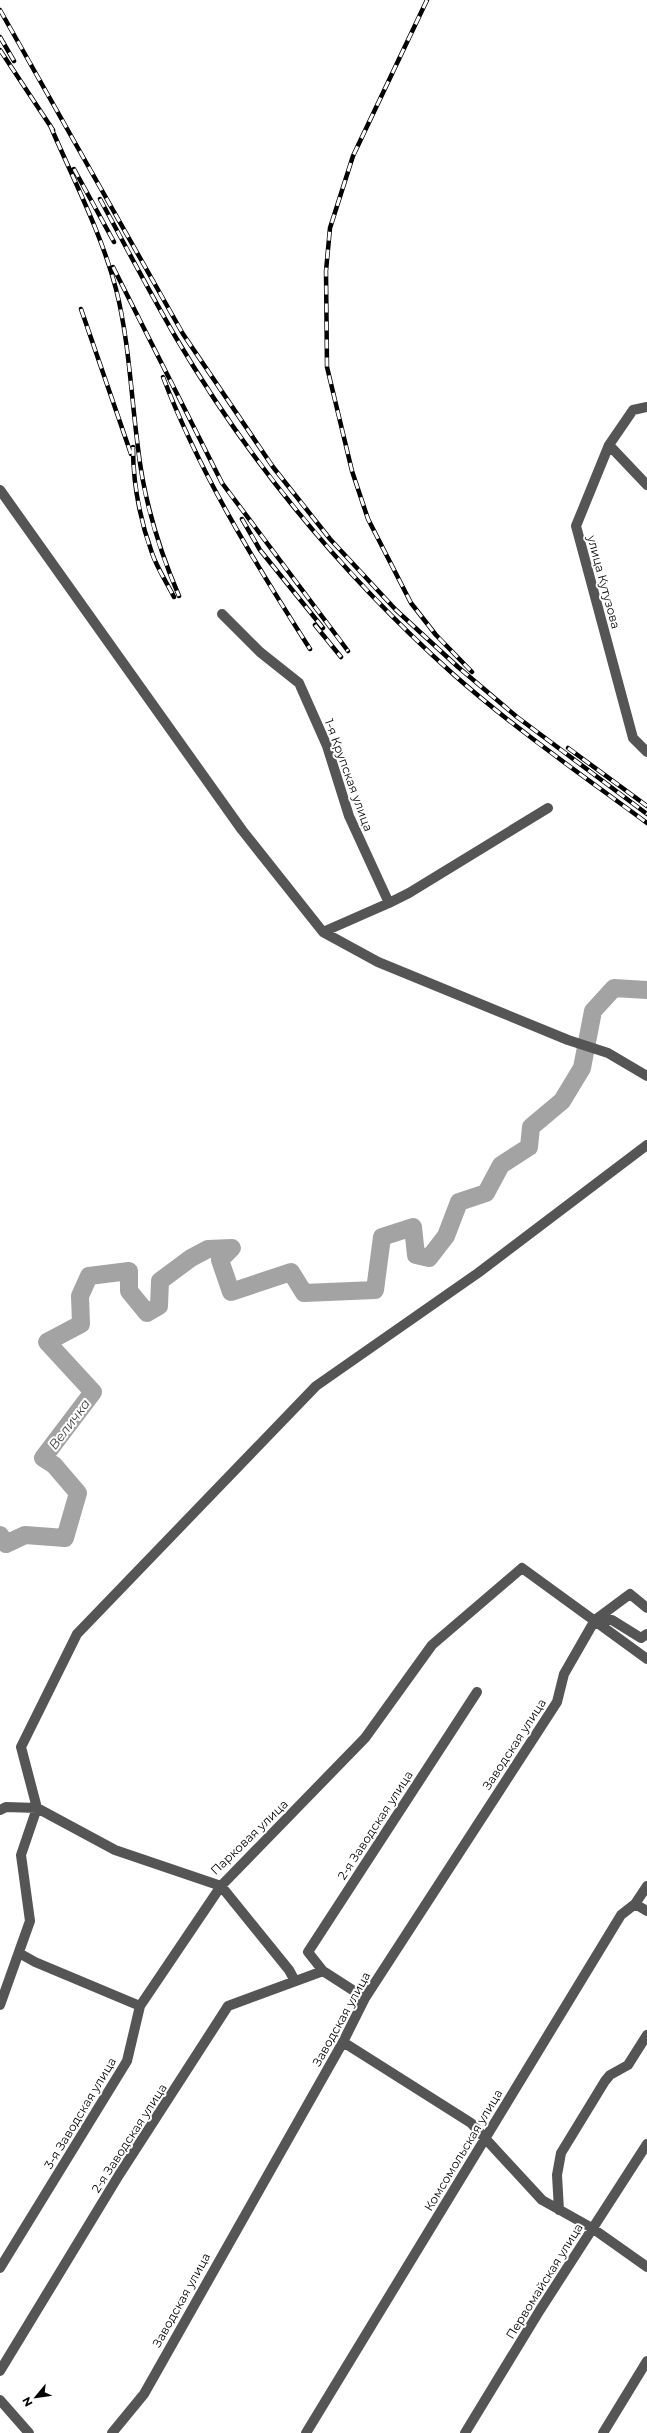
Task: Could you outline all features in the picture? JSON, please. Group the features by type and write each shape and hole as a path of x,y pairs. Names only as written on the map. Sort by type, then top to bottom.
{"street":[{"name":"улица Кутузова","path":"633,738 576,526 610,446 633,410 647,407"},
{"path":"610,446 647,486"},
{"path":"0,490 242,830 323,932 378,962 568,1040 608,1053 647,1076"},
{"name":"1-я Крупская улица","path":"222,614 260,652 299,682 327,746 349,816 389,903"},
{"path":"633,738 647,739"},
{"path":"633,738 647,752"},
{"path":"323,932 409,893 548,808"},
{"path":"0,2005 30,1921 21,1855 37,1808 21,1747 77,1634 316,1386 478,1273 647,1145"},
{"name":"Парковая улица","path":"2,1807 37,1808 115,1850 221,1886 365,1738 432,1645 522,1568 595,1620"},
{"path":"595,1620 630,1594 647,1608"},
{"path":"595,1620 612,1620 642,1638 647,1634"},
{"path":"595,1620 647,1659"},
{"name":"Заводская улица","path":"112,2433 144,2394 343,2042 365,1998 557,1702 564,1674 595,1620"},
{"name":"2-я Заводская улица","path":"365,1998 323,1971 308,1952 477,1692"},
{"path":"221,1886 289,1970 295,1981"},
{"name":"3-я Заводская улица","path":"0,2268 127,2061 140,2006 221,1886"},
{"name":"Комсомольская улица","path":"306,2433 621,1915 636,1904 647,1886"},
{"path":"636,1904 647,1911"},
{"path":"19,1953 35,1962 140,2006"},
{"name":"2-я Заводская улица","path":"0,2371 119,2175 228,2006 323,1971"},
{"path":"559,2210 557,2175 561,2153 610,2075 628,2065 647,2035"},
{"path":"343,2042 471,2123 484,2140 542,2200 592,2228 647,2267"},
{"name":"Первомайская улица","path":"465,2433 592,2228 647,2144"},
{"path":"603,2433 647,2361"},
{"path":"0,2400 29,2433"}],"waterway":[{"name":"Величка","path":"0,1535 6,1544 25,1535 65,1538 78,1493 54,1465 43,1458 93,1392 47,1342 81,1324 80,1296 89,1276 129,1271 129,1291 147,1313 159,1306 160,1281 191,1258 208,1249 232,1248 220,1260 231,1292 291,1272 304,1293 375,1290 382,1237 413,1227 416,1255 429,1258 446,1236 459,1202 486,1193 501,1165 529,1147 531,1127 562,1101 582,1068 593,1011 614,988 647,990"}],"railway":[{"path":"427,0 353,156 330,228 326,271 327,367 352,471 368,519 411,603 436,635 472,672"},
{"path":"0,10 183,334 273,467 330,539 396,610 458,667 517,717 647,814"},
{"path":"0,37 14,61"},
{"path":"0,50 53,130"},
{"path":"50,125 95,226 116,289 127,348 138,448 144,487 158,542 179,596"},
{"path":"74,169 114,242"},
{"path":"100,199 165,319 204,383 234,428 267,473 337,558 413,637 476,694 548,751 647,823"},
{"path":"113,267 222,483 348,651"},
{"path":"81,309 131,454"},
{"path":"163,377 211,483 249,551 310,649"},
{"path":"133,447 136,487 144,527 154,559 174,597"},
{"path":"242,519 260,550 323,628"},
{"path":"315,625 341,657"},
{"path":"568,748 647,806"}]}
